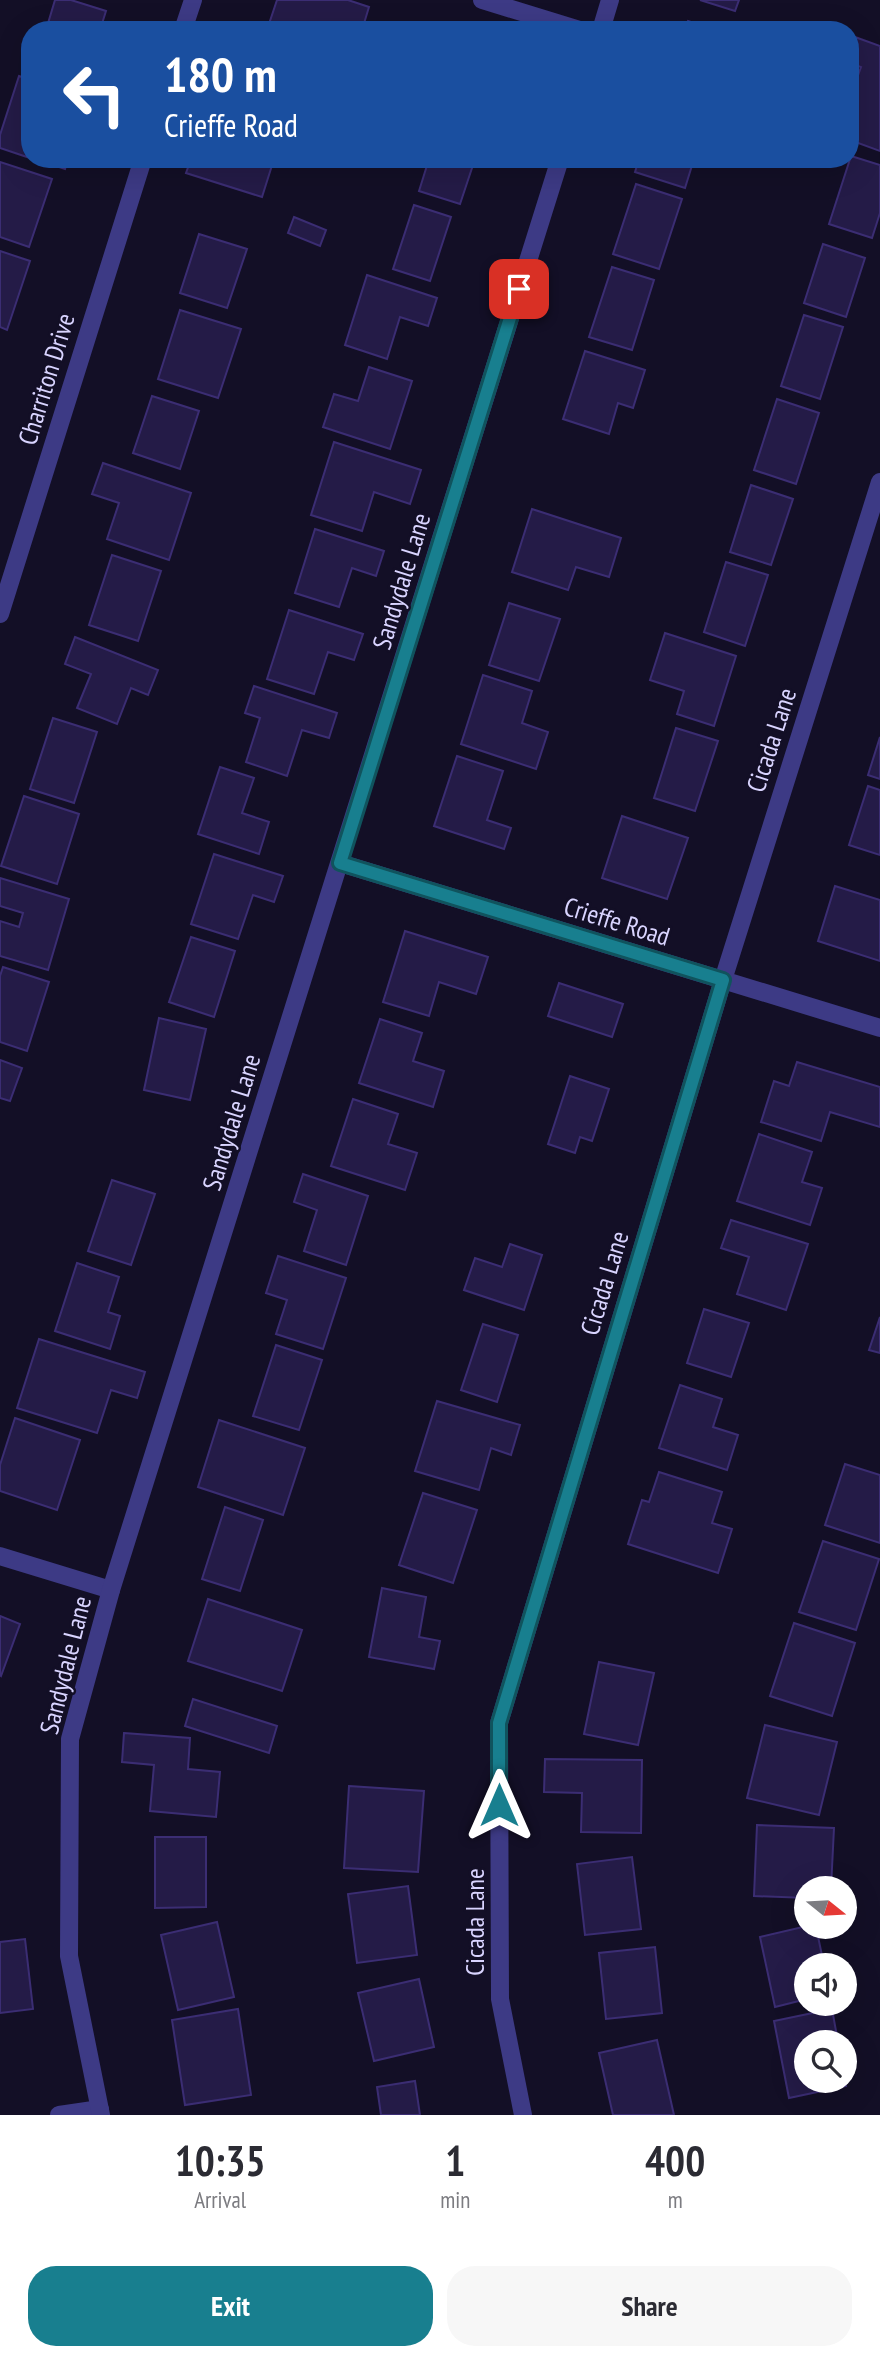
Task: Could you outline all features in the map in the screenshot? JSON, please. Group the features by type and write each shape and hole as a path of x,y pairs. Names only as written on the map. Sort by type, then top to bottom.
{"street":[{"path":"186,21 193,0"},
{"path":"482,0 551,21"},
{"path":"604,21 610,0"},
{"name":"Charriton Drive","path":"0,614 140,168"},
{"name":"Sandydale Lane","path":"100,2112 69,1956 70,1739 111,1590 557,168"},
{"name":"Cicada Lane","path":"523,2115 500,1999 499,1723 723,980 880,482"},
{"name":"Crieffe Road","path":"340,863 880,1028"},
{"path":"0,1556 111,1590"},
{"path":"59,2115 100,2112"}],"building":[{"path":"55,0 71,0 106,11 103,21 49,21"},
{"path":"277,0 348,0 369,7 365,21 270,21"},
{"path":"700,0 739,0 735,11"},
{"path":"859,38 880,46 880,151 859,143"},
{"path":"19,76 21,155 0,148 0,135"},
{"path":"859,158 880,165 880,213 872,238 829,224 847,168 859,168"},
{"path":"0,162 52,179 29,247 0,237"},
{"path":"188,168 271,168 262,197 186,173"},
{"path":"426,168 472,168 460,204 419,191"},
{"path":"636,168 691,168 685,188 635,172"},
{"path":"636,184 682,199 659,269 613,254"},
{"path":"414,205 451,217 430,281 393,269"},
{"path":"294,217 326,230 320,246 288,233"},
{"path":"199,234 247,249 227,308 180,293"},
{"path":"823,244 865,258 846,317 804,303"},
{"path":"0,251 30,261 7,330 0,327"},
{"path":"612,267 654,280 632,350 589,337"},
{"path":"367,275 437,298 428,326 400,317 387,359 345,345"},
{"path":"180,310 241,329 218,398 158,379"},
{"path":"804,315 843,327 820,399 781,386"},
{"path":"585,351 645,370 633,408 618,403 609,434 563,419"},
{"path":"369,367 412,381 390,449 323,427 334,394 358,401"},
{"path":"152,396 199,411 180,469 133,453"},
{"path":"777,399 819,413 796,484 754,470"},
{"path":"334,442 421,470 410,504 374,492 362,531 311,515"},
{"path":"103,463 191,493 169,560 107,539 119,503 92,494"},
{"path":"751,485 793,499 771,565 730,552"},
{"path":"532,509 621,538 609,577 576,567 568,590 512,572"},
{"path":"315,529 384,551 376,576 352,568 339,607 295,593"},
{"path":"112,555 161,571 138,641 89,625"},
{"path":"726,562 768,575 745,646 704,632"},
{"path":"509,603 560,619 539,681 489,665"},
{"path":"289,610 363,634 354,660 328,652 314,694 267,679"},
{"path":"665,633 736,656 714,726 677,714 684,691 650,680"},
{"path":"75,637 158,670 148,695 131,688 117,724 77,708 91,674 65,664"},
{"path":"483,675 532,691 522,723 548,732 536,769 461,744"},
{"path":"254,686 337,713 329,738 302,730 287,776 246,762 260,718 245,713"},
{"path":"53,718 97,732 74,803 30,789"},
{"path":"676,728 718,741 695,811 654,798"},
{"path":"880,737 880,779 868,775"},
{"path":"457,756 503,771 487,820 511,828 504,849 434,826"},
{"path":"220,767 254,778 242,813 269,822 259,854 198,834"},
{"path":"868,786 880,790 880,855 849,845"},
{"path":"24,796 79,814 57,884 1,866"},
{"path":"622,816 688,838 667,899 602,878"},
{"path":"214,854 283,876 274,902 253,895 238,939 191,924"},
{"path":"0,878 69,899 48,970 0,956 0,921 19,927 23,913 0,906"},
{"path":"835,886 880,900 880,961 818,941"},
{"path":"405,931 488,957 476,994 439,982 429,1016 383,1002"},
{"path":"191,937 235,951 214,1017 169,1002"},
{"path":"3,967 49,982 27,1051 0,1042 0,976"},
{"path":"559,983 623,1004 612,1037 548,1016"},
{"path":"159,1018 206,1029 190,1100 144,1090"},
{"path":"380,1019 422,1033 413,1061 444,1071 433,1107 359,1083"},
{"path":"0,1060 22,1068 10,1101 0,1098"},
{"path":"797,1062 880,1087 880,1127 830,1112 821,1141 761,1122 774,1081 789,1086"},
{"path":"570,1076 609,1089 592,1141 580,1137 575,1153 548,1144"},
{"path":"353,1099 398,1114 388,1144 417,1153 405,1190 331,1166"},
{"path":"759,1134 812,1152 802,1182 822,1188 810,1225 737,1201"},
{"path":"303,1174 368,1196 346,1265 304,1251 317,1210 294,1202"},
{"path":"112,1180 155,1194 131,1265 88,1251"},
{"path":"731,1220 808,1244 786,1310 737,1294 749,1257 721,1248"},
{"path":"510,1244 542,1255 524,1310 464,1290 475,1258 502,1267"},
{"path":"278,1256 346,1278 323,1349 276,1334 287,1300 266,1293"},
{"path":"77,1263 119,1277 108,1312 120,1316 110,1349 55,1331"},
{"path":"704,1309 749,1323 731,1377 687,1363"},
{"path":"880,1317 880,1353 869,1350"},
{"path":"483,1324 518,1335 497,1402 461,1390"},
{"path":"39,1339 145,1372 137,1398 111,1390 97,1433 17,1408"},
{"path":"276,1345 322,1360 299,1430 253,1416"},
{"path":"680,1385 722,1399 713,1427 738,1435 727,1470 659,1448"},
{"path":"437,1401 520,1425 511,1455 491,1448 479,1490 415,1471"},
{"path":"15,1418 80,1440 57,1510 0,1491 0,1465"},
{"path":"219,1420 305,1448 283,1515 198,1487"},
{"path":"845,1464 880,1475 880,1543 825,1525"},
{"path":"659,1472 722,1492 712,1523 732,1529 718,1573 628,1544 642,1500 649,1502"},
{"path":"423,1493 477,1510 453,1583 399,1565"},
{"path":"225,1507 263,1520 240,1591 202,1579"},
{"path":"823,1541 879,1559 856,1630 799,1612"},
{"path":"382,1588 426,1597 419,1637 440,1641 434,1669 369,1657"},
{"path":"208,1599 302,1630 282,1691 188,1661"},
{"path":"0,1616 20,1624 1,1676 0,1675"},
{"path":"794,1623 855,1643 832,1716 770,1696"},
{"path":"599,1662 654,1673 638,1745 584,1734"},
{"path":"193,1699 277,1726 269,1753 185,1726"},
{"path":"765,1725 837,1742 819,1815 747,1798"},
{"path":"124,1733 190,1738 188,1769 220,1772 216,1817 150,1811 154,1765 122,1762"},
{"path":"545,1759 642,1760 641,1833 581,1832 582,1793 544,1792"},
{"path":"349,1786 424,1791 418,1872 344,1868"},
{"path":"757,1825 834,1828 832,1876 794,1876 794,1898 754,1896"},
{"path":"155,1837 206,1837 206,1907 155,1908"},
{"path":"632,1857 641,1929 585,1935 577,1864"},
{"path":"408,1886 417,1955 357,1963 348,1894"},
{"path":"217,1922 234,1997 178,2010 161,1935"},
{"path":"794,1929 794,1939 819,1939 821,1953 794,1953 794,2002 775,2007 760,1937"},
{"path":"25,1939 33,2009 0,2013 0,1942"},
{"path":"655,1947 662,2013 606,2019 599,1953"},
{"path":"419,1979 434,2047 374,2061 358,1993"},
{"path":"238,2009 251,2095 185,2105 172,2020"},
{"path":"798,2016 833,2016 836,2030 794,2030 794,2093 813,2093 789,2098 774,2021"},
{"path":"657,2040 674,2115 613,2115 599,2053"},
{"path":"415,2081 420,2115 381,2115 377,2087"}],"route":[{"path":"499,1805 499,1723 723,980 340,863 519,289"}]}
